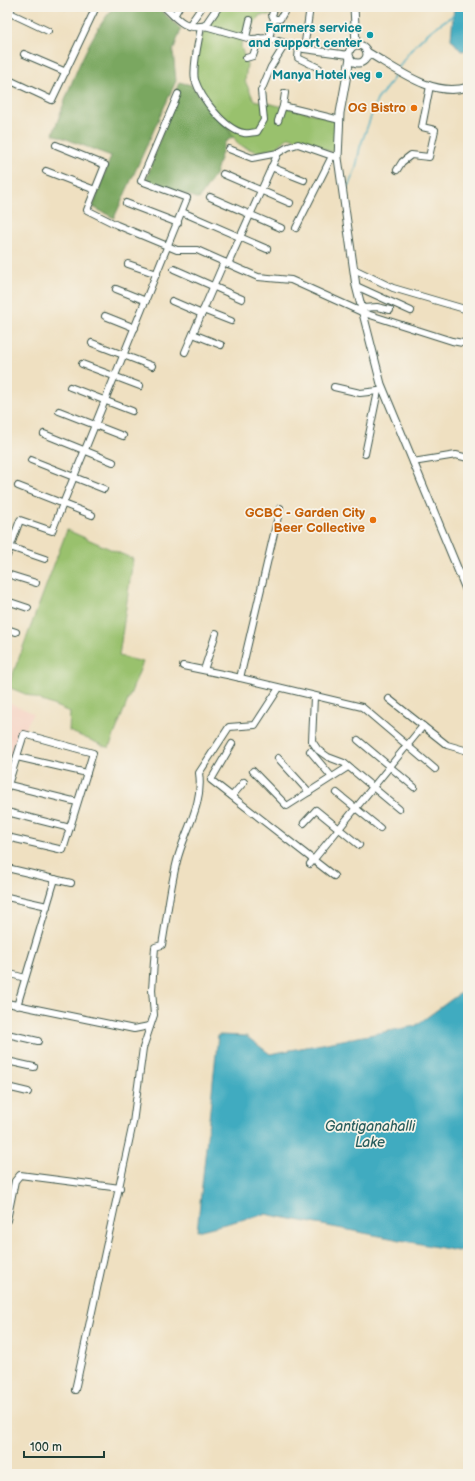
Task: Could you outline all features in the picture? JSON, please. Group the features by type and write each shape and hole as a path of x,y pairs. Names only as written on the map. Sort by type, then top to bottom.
{"street":[{"path":"9,80 52,100 96,7"},
{"path":"165,7 188,27 203,26 246,37 269,38 302,48 349,57 354,62 360,62 365,58 367,52"},
{"path":"174,16 179,7"},
{"path":"188,27 202,7"},
{"path":"218,7 203,26 197,54 195,79 207,102 219,117 233,129 245,134 257,132 264,120 261,91 271,67 286,43"},
{"path":"269,38 274,19 272,15 275,7"},
{"path":"274,19 280,19 287,7"},
{"path":"310,7 302,48 298,58 319,68"},
{"path":"354,7 356,44"},
{"path":"10,13 48,31"},
{"path":"246,37 250,20"},
{"path":"246,58 253,56 259,38"},
{"path":"356,44 362,45 367,52 424,84 450,90 468,87"},
{"path":"356,44 349,50 335,157 356,286 381,391 413,462 468,594"},
{"path":"24,54 66,72"},
{"path":"397,170 402,162 411,156 429,158 435,130 422,127 430,86"},
{"path":"278,121 283,106 285,93"},
{"path":"7,556 20,520 52,531 178,223 187,198 141,181 178,94"},
{"path":"283,106 340,120"},
{"path":"229,149 252,158 278,153 288,147 298,144 335,157"},
{"path":"56,145 105,165 87,210 117,225 176,250 197,250 258,277 291,280 363,311 452,342 468,344"},
{"path":"185,352 214,286 240,238 278,153"},
{"path":"296,228 335,157"},
{"path":"271,167 304,180"},
{"path":"46,171 95,190"},
{"path":"223,174 290,203"},
{"path":"210,196 281,228"},
{"path":"126,203 178,223"},
{"path":"182,212 267,249"},
{"path":"128,264 156,274"},
{"path":"174,269 242,299"},
{"path":"354,269 393,288 468,310"},
{"path":"356,286 411,311"},
{"path":"116,289 146,301"},
{"path":"172,301 231,321"},
{"path":"363,311 377,307 390,310"},
{"path":"105,316 135,328"},
{"path":"193,334 221,345"},
{"path":"92,343 152,366"},
{"path":"82,364 140,386"},
{"path":"70,387 132,411"},
{"path":"334,387 360,393 381,391"},
{"path":"364,454 381,391"},
{"path":"59,411 123,436"},
{"path":"44,434 113,462"},
{"path":"413,462 456,455 468,458"},
{"path":"31,460 104,489"},
{"path":"18,486 92,515"},
{"path":"240,678 280,508"},
{"path":"9,547 45,559"},
{"path":"7,574 36,583"},
{"path":"7,601 28,608"},
{"path":"7,629 16,632"},
{"path":"204,670 216,632"},
{"path":"183,666 362,707 435,769"},
{"path":"75,1390 133,1124 143,1048 149,1026 152,1023 154,1015 152,990 155,947 162,945 177,860 189,830 201,786 199,773 229,727 254,726 279,688"},
{"path":"314,697 312,740 318,750 348,767 399,809"},
{"path":"389,699 447,746 468,751"},
{"path":"312,862 423,726"},
{"path":"7,837 63,850 93,753 24,734 8,787 77,802"},
{"path":"358,740 414,787"},
{"path":"232,744 211,780 312,862 334,876"},
{"path":"310,751 331,776"},
{"path":"17,757 87,773"},
{"path":"278,758 309,792"},
{"path":"253,771 287,806 331,776 348,767"},
{"path":"232,796 244,782"},
{"path":"337,792 380,828"},
{"path":"304,824 316,810 359,845"},
{"path":"7,812 70,828"},
{"path":"7,868 71,883"},
{"path":"17,1006 55,879"},
{"path":"7,897 47,906"},
{"path":"7,973 25,978"},
{"path":"7,1003 134,1030 149,1026"},
{"path":"7,1034 38,1041"},
{"path":"7,1062 34,1067"},
{"path":"7,1087 28,1092"},
{"path":"7,1220 15,1181 20,1175 120,1188"}],"shaded area":[{"path":"7,702 33,713 7,766"}],"green space":[{"path":"114,7 157,7 181,29 173,51 176,81 114,218 93,207 111,156 53,134 78,67 94,35"},
{"path":"221,7 286,7 278,15 260,15 242,40 241,47 247,64 245,81 254,100 340,120 335,153 289,137 276,148 257,152 239,145 195,79 197,54 205,26"},
{"path":"179,82 191,85 221,119 233,137 225,142 215,175 199,199 146,181"},
{"path":"67,530 133,559 119,656 143,662 109,748 69,731 70,712 8,687"}],"water":[{"path":"454,7 468,7 468,50 461,51 451,39"},
{"name":"Gantiganahalli Lake","path":"468,983 468,1253 265,1214 197,1231 218,1035 246,1036 270,1054 415,1026 463,991"}],"waterway":[{"path":"398,69 409,52 423,37 439,24 456,14"},
{"path":"347,189 356,168 360,147 377,100 397,72"}],"place":[{"name":"Farmers service and support center","path":"370,35"},
{"name":"Manya Hotel veg","path":"379,75"},
{"name":"OG Bistro","path":"414,108"},
{"name":"GCBC - Garden City Beer Collective","path":"373,520"}]}
